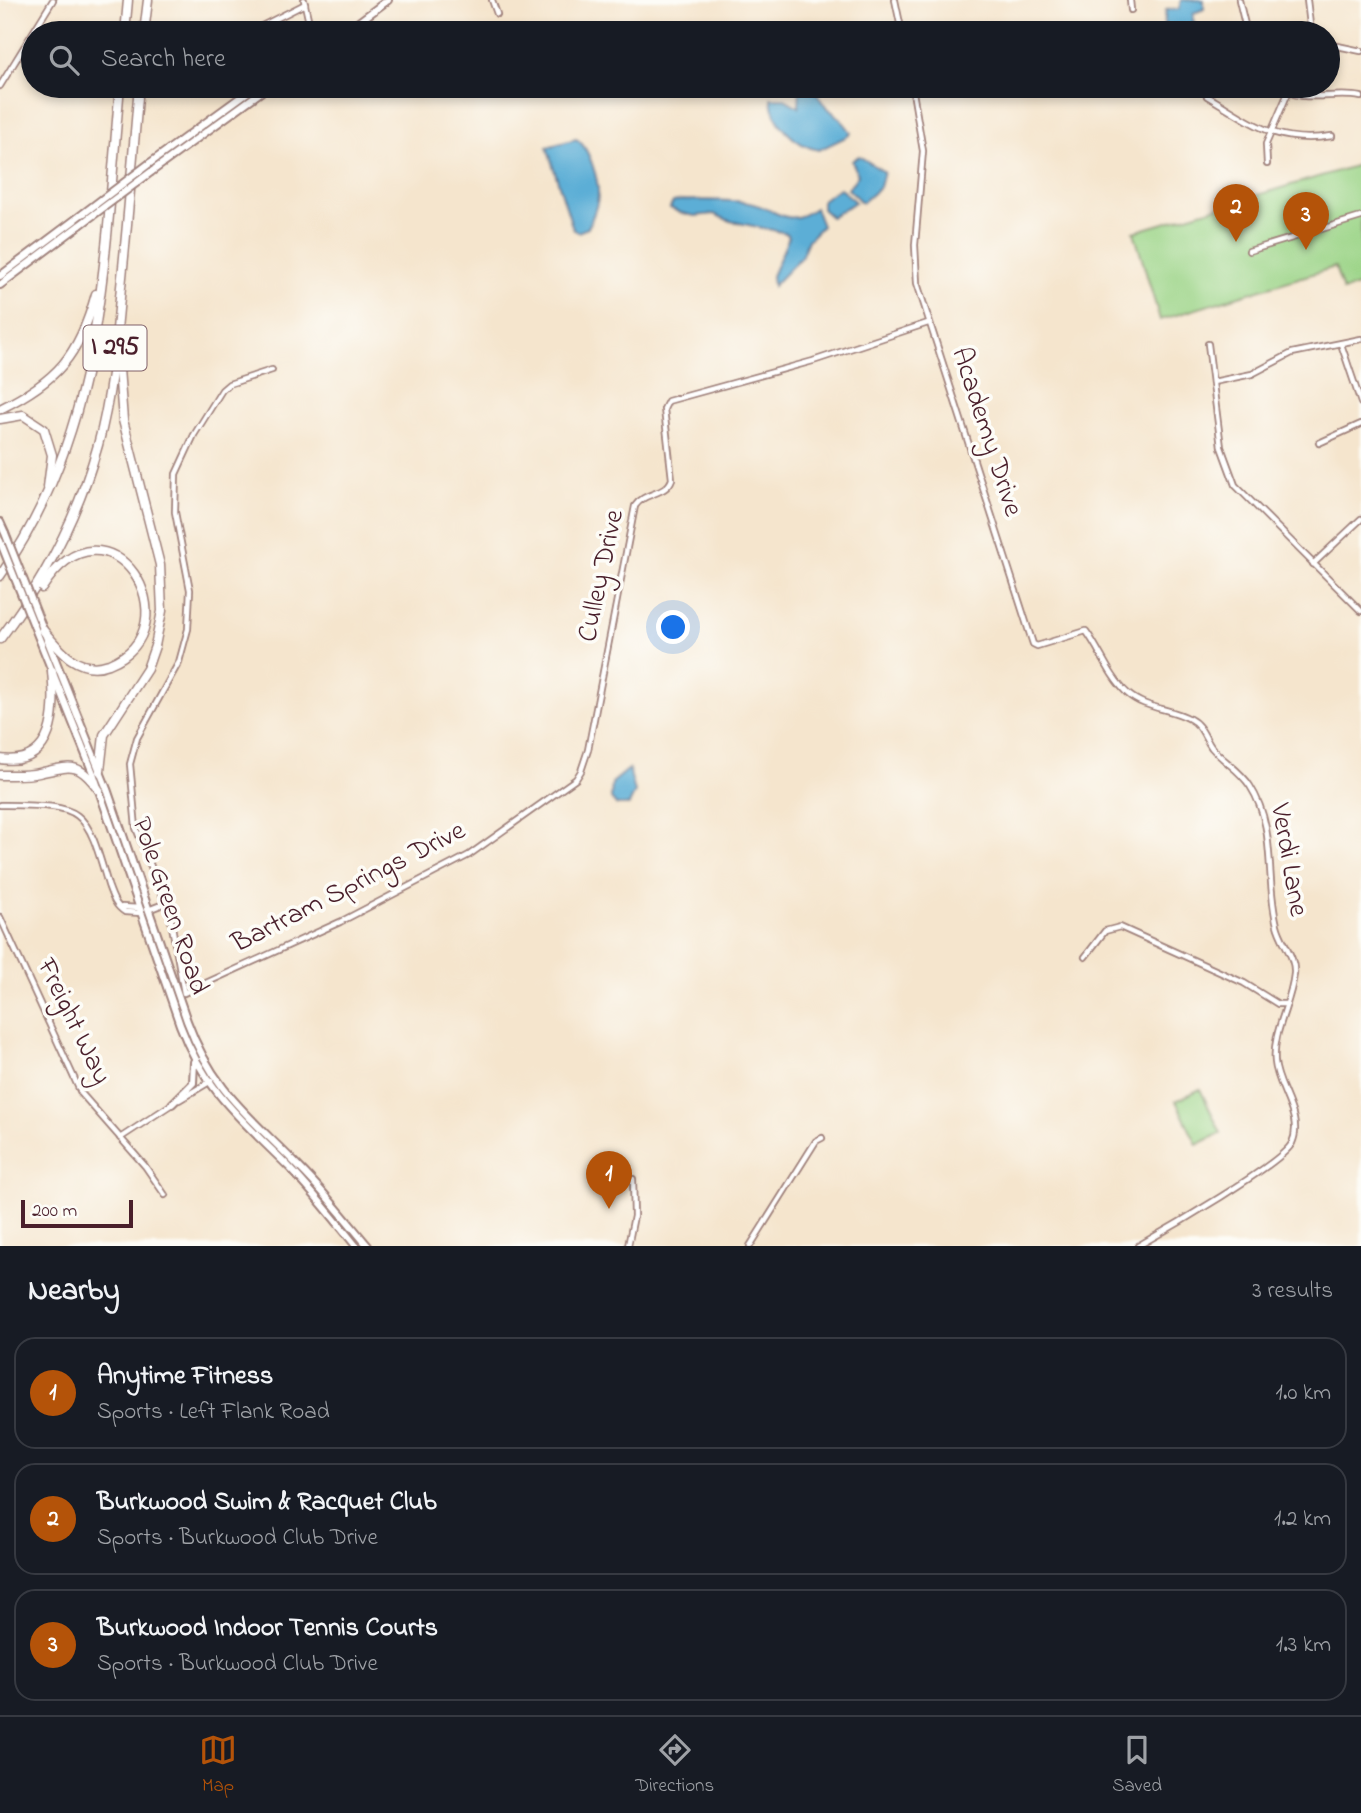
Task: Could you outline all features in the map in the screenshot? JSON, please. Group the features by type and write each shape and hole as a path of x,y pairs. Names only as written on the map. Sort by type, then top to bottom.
{"highway":[{"path":"126,21 128,0"},
{"path":"146,21 148,0"},
{"name":"I 295","path":"2,573 45,500 63,460 83,397 96,331 119,98"},
{"name":"I 295","path":"0,639 32,596 70,523 105,415 117,335 138,98"},
{"path":"0,410 45,385 66,363 89,318 102,275"},
{"path":"100,771 101,747 107,730 151,658 163,603 160,565 123,420 117,335"},
{"path":"0,419 11,415 27,416 41,425 48,434 52,461 45,500"},
{"path":"32,596 63,561 90,550 104,551 121,560 136,574 143,587 147,608 142,631 131,649 113,662 94,667 78,663 66,656 43,630"},
{"path":"0,759 26,757 46,740 54,712 52,671"},
{"path":"0,775 34,774 72,766 86,773 99,790"}],"main road":[{"path":"360,21 388,0"},
{"path":"0,285 151,172 242,98"},
{"path":"0,276 150,163 251,98"},
{"name":"Pole Green Road","path":"0,522 100,771 153,945 190,1050 236,1117 304,1184 356,1246"},
{"name":"Pole Green Road","path":"0,541 212,1081 302,1169 368,1246"},
{"path":"172,1104 194,1079 190,1050"}],"street":[{"path":"40,21 53,0"},
{"path":"492,0 497,14"},
{"path":"895,0 899,21"},
{"path":"1130,0 1131,10"},
{"path":"1239,0 1244,21"},
{"path":"1307,0 1310,21"},
{"path":"270,21 304,2 309,21"},
{"path":"1340,47 1361,51"},
{"path":"0,86 21,52"},
{"path":"1340,94 1361,97"},
{"name":"Academy Drive","path":"914,98 923,151 914,261 928,323 1033,644 1037,646 1086,631 1125,692 1140,701"},
{"path":"1210,98 1270,132 1294,139 1332,136"},
{"path":"1267,164 1265,149 1286,98"},
{"path":"1250,251 1361,217"},
{"name":"Culley Drive","path":"494,837 576,779 582,771 635,506 644,497 667,489 672,479 666,403 813,361 928,323"},
{"path":"1213,383 1252,374 1292,353 1361,339"},
{"path":"1208,344 1223,456 1236,485 1361,611"},
{"path":"1341,344 1361,403"},
{"path":"0,805 55,806 75,811 88,825 119,904 127,910 166,903 139,840 130,771 137,738 179,662 189,619 189,578 175,512 176,474 194,435 222,390 229,384 272,370"},
{"path":"1319,443 1361,424"},
{"path":"1313,564 1361,519"},
{"name":"Verdi Lane","path":"1138,1246 1221,1196 1290,1147 1294,1138 1294,1119 1274,1060 1294,968 1277,926 1272,856 1255,794 1245,779 1211,747 1194,721 1140,701"},
{"name":"Bartram Springs Drive","path":"166,903 184,993 357,914 469,855 494,837"},
{"name":"Freight Way","path":"0,917 79,1088 165,1195"},
{"path":"1085,957 1105,931 1120,927 1244,983 1278,1004 1287,1004"},
{"path":"120,1138 212,1081"},
{"path":"750,1246 816,1141 822,1138"},
{"path":"628,1246 634,1216 632,1179"}],"green space":[{"path":"1361,164 1361,285 1343,291 1335,267 1160,320 1134,232"},
{"path":"1200,1089 1221,1133 1197,1145 1176,1101"}],"water":[{"path":"1181,0 1204,0 1204,9 1194,13 1193,21 1165,21 1166,10 1179,9"},
{"path":"771,98 783,98 799,107 799,98 820,98 851,133 819,150 802,144 780,124"},
{"path":"576,139 589,156 598,189 597,203 588,228 578,232 573,229 547,147"},
{"path":"859,156 884,172 880,187 862,203 848,189 858,175 852,161"},
{"path":"840,188 855,202 831,217 822,209 822,200"},
{"path":"682,200 749,203 789,217 805,214 815,208 822,226 808,240 801,257 773,286 772,276 789,237 786,233 730,221 714,214 695,216 670,208 673,202"},
{"path":"629,769 635,792 629,805 616,805 611,799 612,783"}],"place":[{"name":"Burkwood Swim & Racquet Club","path":"1236,242"},
{"name":"Burkwood Indoor Tennis Courts","path":"1306,250"},
{"name":"Anytime Fitness","path":"609,1209"}]}
